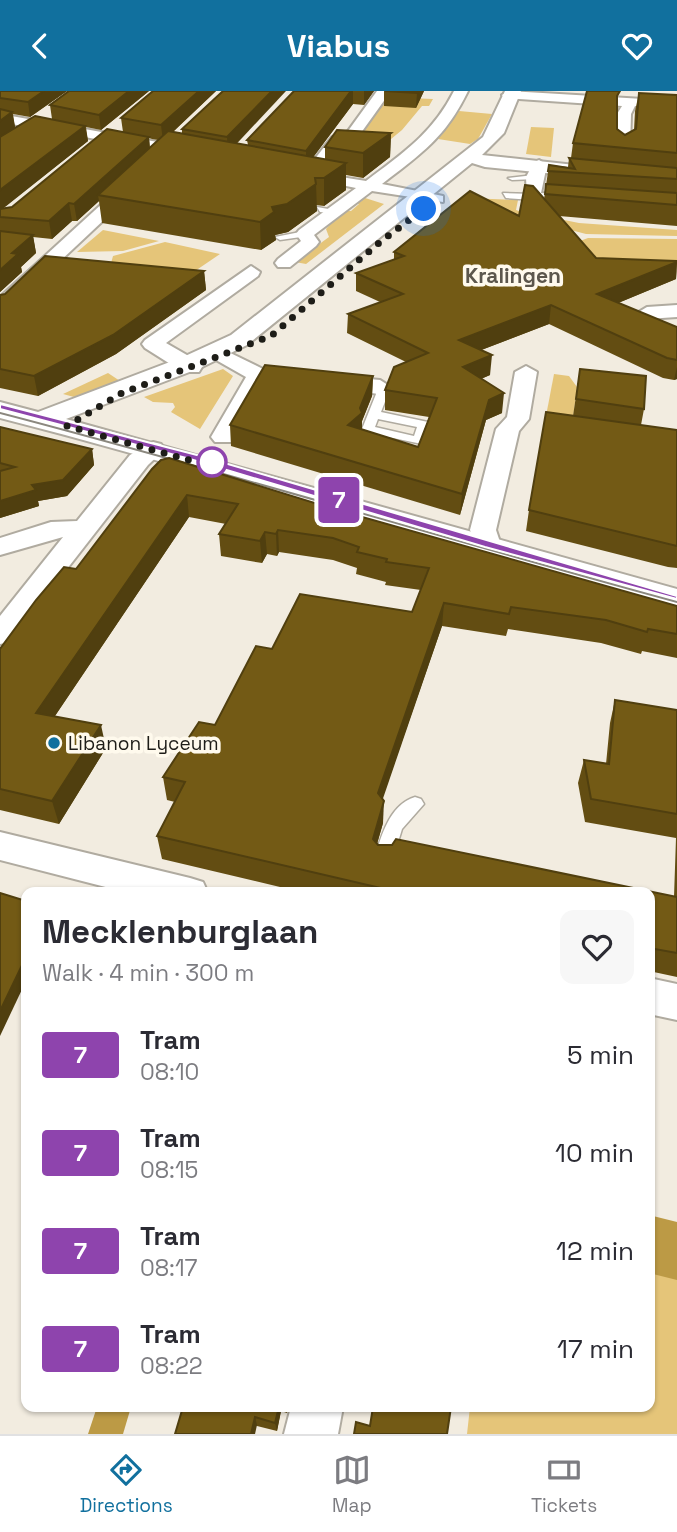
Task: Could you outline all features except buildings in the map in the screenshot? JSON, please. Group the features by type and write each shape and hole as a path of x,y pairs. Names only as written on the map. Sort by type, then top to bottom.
{"street":[{"path":"311,175 337,140 353,134 384,91"},
{"path":"284,263 310,242 306,234 328,210 369,186 420,147 447,120 461,91"},
{"path":"54,423 85,398 187,366 276,332 428,197 482,158 514,93 589,96 629,103 677,105"},
{"path":"623,148 624,114 629,103"},
{"path":"17,137 52,111"},
{"path":"0,118 107,137 159,159 207,155"},
{"path":"94,149 121,124"},
{"path":"0,307 159,159 181,135"},
{"path":"482,158 537,171 613,173 677,183"},
{"path":"284,170 428,197"},
{"path":"537,171 533,197 585,201"},
{"path":"105,184 130,186"},
{"path":"38,245 64,247"},
{"path":"187,366 152,344 251,272"},
{"path":"647,313 677,311"},
{"path":"220,354 258,375 380,387"},
{"path":"488,548 483,530 508,429 530,421 526,372"},
{"path":"223,437 258,375"},
{"path":"0,410 153,449 340,509 677,599"},
{"path":"0,635 139,460 153,449"},
{"path":"0,547 51,530 83,529"},
{"path":"0,846 166,887"},
{"path":"655,997 677,1002"},
{"path":"311,1434 316,1412"}],"lane":[{"path":"512,178 537,171"},
{"path":"506,195 533,197"},
{"path":"280,237 306,234"},
{"path":"374,415 382,394 380,387"},
{"path":"384,860 394,826 415,804"}],"shaded area":[{"path":"385,97 433,99 429,106 422,106 402,130 374,153 347,152"},
{"path":"459,111 492,114 478,139 470,144 438,139"},
{"path":"531,127 554,128 551,157 526,154"},
{"path":"362,197 384,204 306,264 295,262 329,237 326,229 342,210 351,211 359,204 352,202"},
{"path":"468,198 518,200 516,210 519,211 579,223 677,230 677,236 586,234 462,202"},
{"path":"103,230 159,241 123,251 77,252"},
{"path":"588,238 677,239 677,265 540,256"},
{"path":"165,242 220,254 110,329 108,274 113,256"},
{"path":"223,369 233,376 200,429 171,412 175,407 173,403 153,402 144,397"},
{"path":"108,373 120,381 74,397 63,394"},
{"path":"554,374 569,376 577,387 573,418 546,416"},
{"path":"655,1216 677,1222 677,1280 655,1274"},
{"path":"655,1273 677,1278 677,1434 467,1434 469,1412 655,1412"},
{"path":"95,1412 130,1412 123,1434 88,1434"}],"tram line":[{"name":"7","path":"0,407 194,457 489,545 677,596"},
{"path":"0,413 677,602"}],"place":[{"name":"Libanon Lyceum","path":"54,743"}],"district":[{"name":"Kralingen","path":"513,275"}],"route":[{"path":"212,462 207,465 67,426 122,393 238,351 271,336 380,242 424,209"}]}
